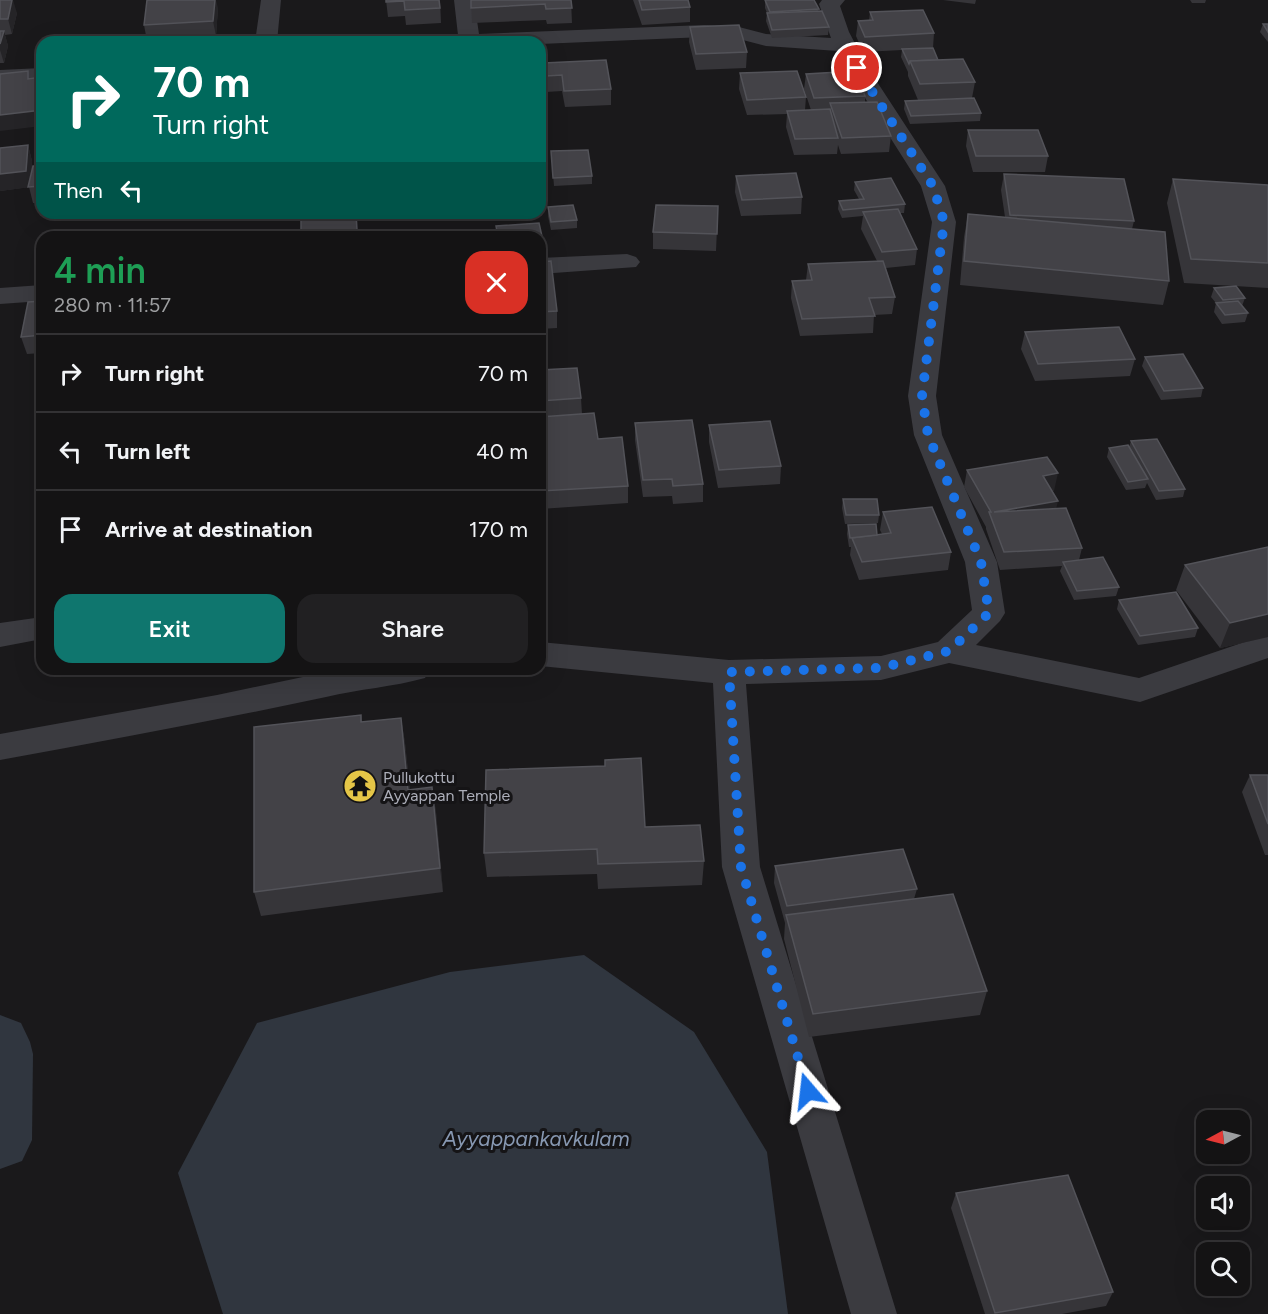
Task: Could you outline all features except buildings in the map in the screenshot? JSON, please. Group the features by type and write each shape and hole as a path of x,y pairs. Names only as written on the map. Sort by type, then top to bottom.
{"street":[{"path":"267,36 271,0"},
{"path":"460,36 464,0"},
{"path":"835,0 829,4 830,11 844,45 933,186 944,222 922,396 928,435 981,562 989,613 949,651"},
{"path":"546,37 704,31 739,33 766,40 844,45"},
{"path":"0,77 36,74"},
{"path":"546,266 627,262"},
{"path":"0,296 36,293"},
{"path":"0,635 36,629"},
{"path":"546,655 729,672 880,668 949,651 1140,690 1268,646"},
{"path":"729,672 741,867 874,1314"},
{"path":"0,747 217,708 373,675"}],"water":[{"name":"Ayyappankavkulam","path":"584,955 694,1032 767,1152 788,1314 223,1314 178,1173 257,1023 450,972"}],"waterway":[{"path":"0,1042 2,1054 0,1140"}],"place":[{"name":"Pullukottu Ayyappan Temple","path":"360,786"}],"route":[{"path":"808,1091 741,867 729,672 880,668 949,651 989,613 981,562 928,435 922,396 943,248 944,222 933,186 857,68"}]}
